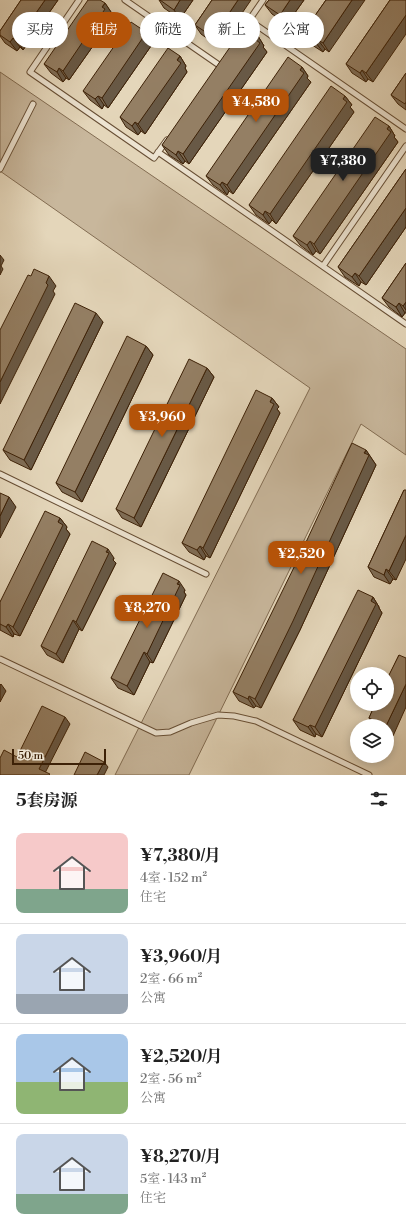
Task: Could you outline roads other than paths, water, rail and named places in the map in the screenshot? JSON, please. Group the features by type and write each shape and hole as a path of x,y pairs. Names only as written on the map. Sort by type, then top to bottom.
{"lane":[{"path":"79,0 30,72 154,158 171,133"},
{"path":"125,0 218,65"},
{"path":"255,12 263,0"},
{"path":"260,28 406,129"},
{"path":"214,71 223,59"},
{"path":"0,169 32,104"},
{"path":"323,266 406,146"},
{"path":"158,152 406,324"},
{"path":"0,474 206,574"},
{"path":"0,659 156,733 170,732 191,723 218,715 256,720 369,775"}]}
